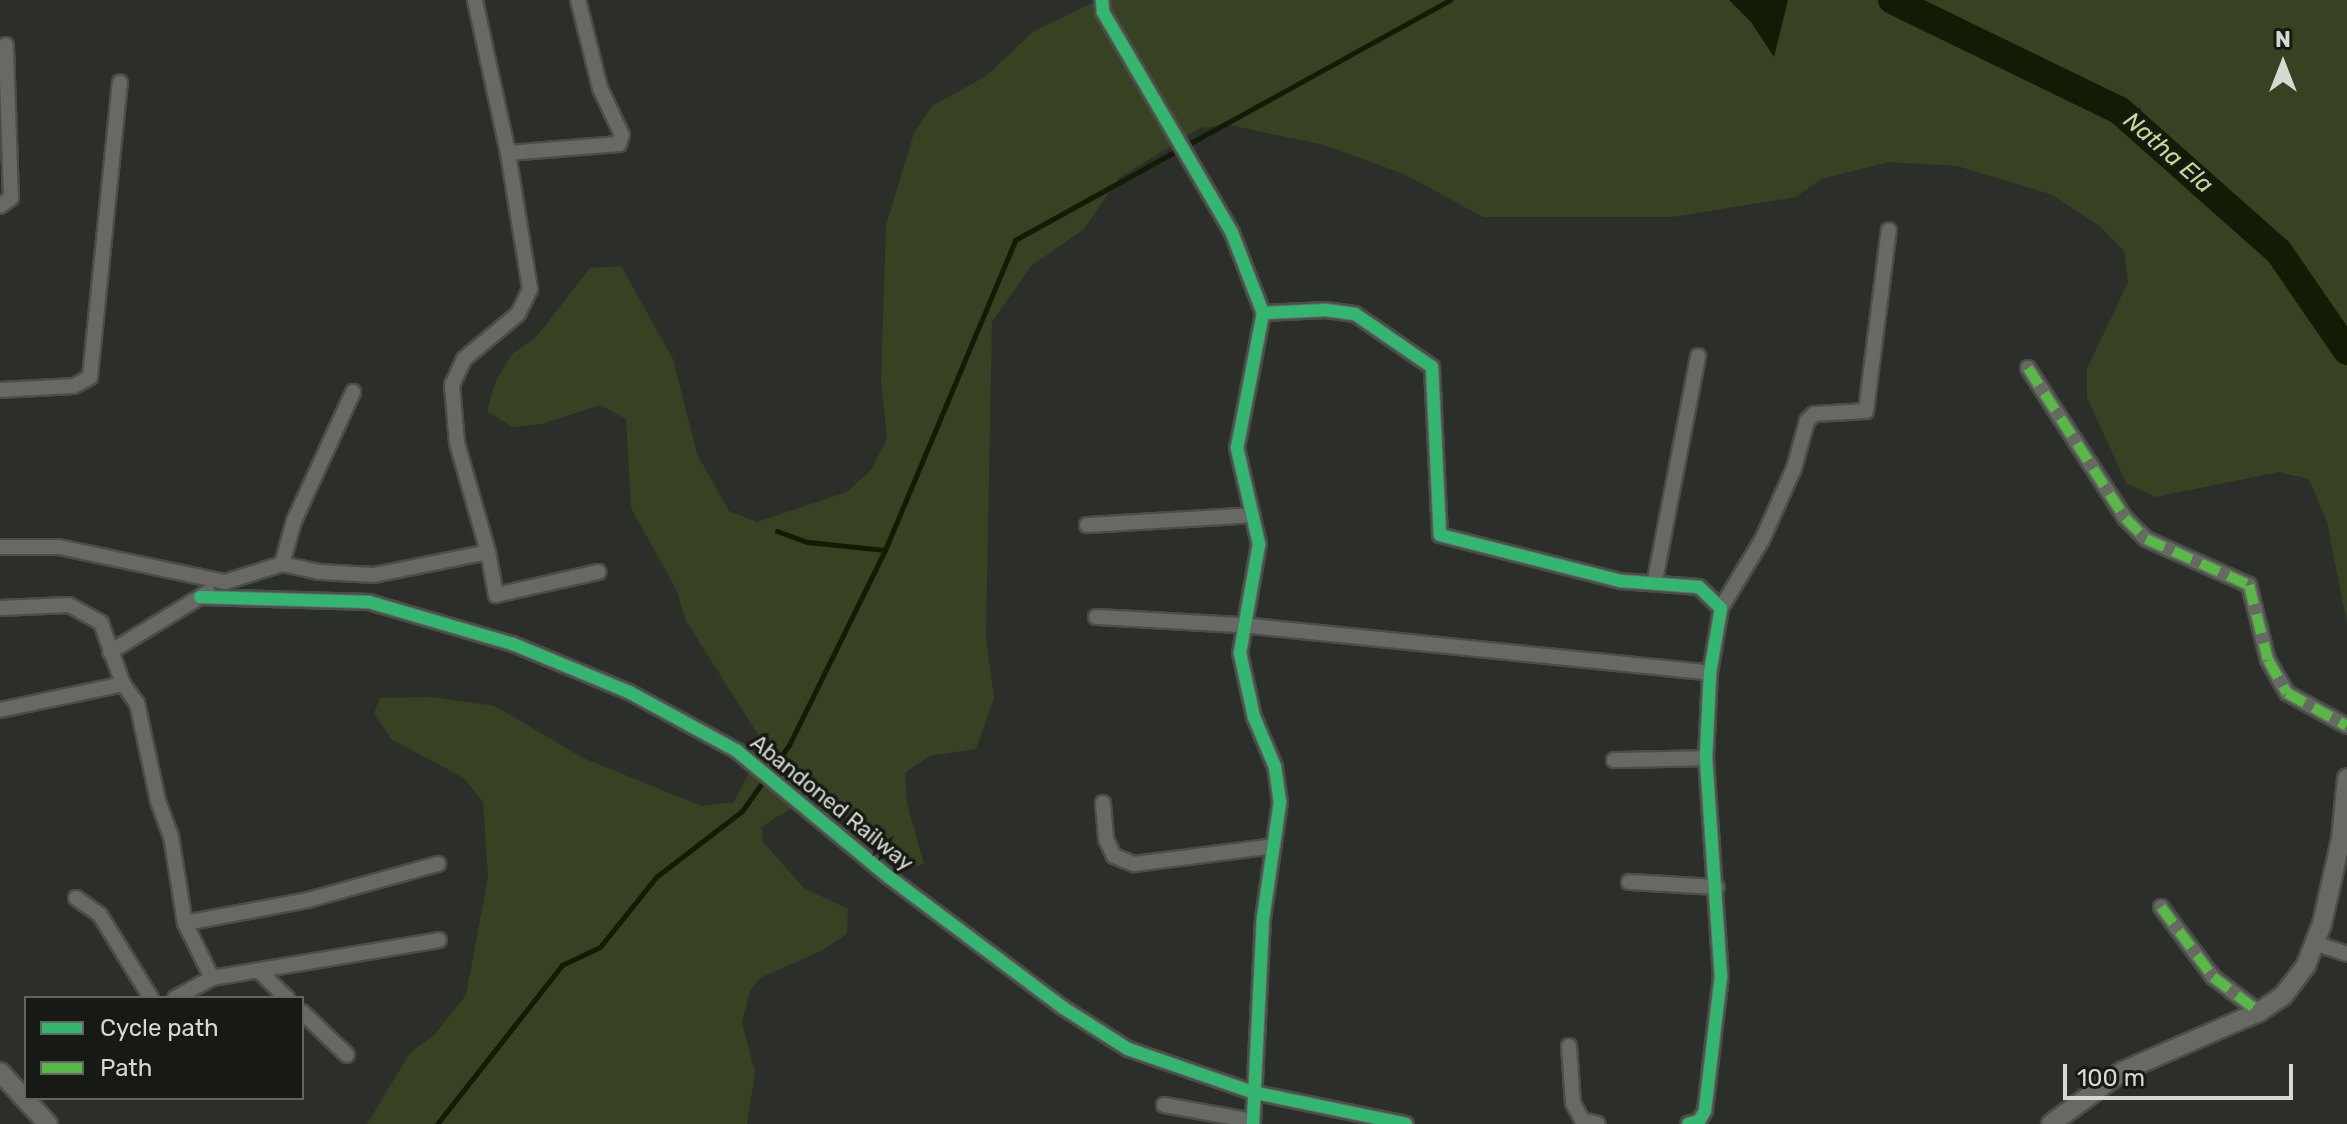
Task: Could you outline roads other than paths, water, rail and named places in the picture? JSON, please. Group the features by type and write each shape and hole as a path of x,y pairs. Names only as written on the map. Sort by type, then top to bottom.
{"street":[{"path":"475,0 508,153 530,289 518,314 464,359 452,385 457,443 488,552 496,595 598,572"},
{"path":"508,153 619,144 622,135 600,88 578,0"},
{"path":"1102,0 1103,12 1232,233 1263,313 1238,423 1237,448 1259,544 1241,625 1245,679 1254,717 1275,767 1280,802 1263,918 1252,1092 1253,1122 1164,1105"},
{"path":"0,206 11,198 6,45"},
{"path":"0,390 74,386 90,377 120,83"},
{"path":"1688,1124 1699,1121 1705,1111 1713,1074 1721,976 1706,758 1710,673 1721,608 1775,511 1794,468 1807,421 1814,414 1866,411 1889,230"},
{"path":"1263,313 1326,310 1355,314 1432,367 1440,535 1621,581 1655,580 1699,587 1721,608"},
{"path":"1655,580 1698,356"},
{"path":"2028,368 2125,518 2146,539 2249,585 2268,660 2287,693 2347,726"},
{"path":"282,564 294,521 353,392"},
{"path":"1087,525 1253,515"},
{"path":"0,547 59,547 225,582"},
{"path":"110,652 225,582 282,564 320,572 374,575 488,552"},
{"name":"Abandoned Railway","path":"200,597 369,602 513,644 629,692 737,751 889,877 1128,1049 1182,1072 1252,1092 1406,1124"},
{"path":"0,608 69,605 88,611 101,623 123,684 137,703 158,801 171,836 185,923 212,978"},
{"path":"1096,617 1241,625 1710,673"},
{"path":"0,710 123,684"},
{"path":"1614,760 1706,758"},
{"path":"2051,1124 2123,1071 2259,1012 2295,982 2314,943 2341,839 2347,778"},
{"path":"1103,803 1106,839 1114,856 1134,864 1274,846"},
{"path":"185,923 308,900 438,864"},
{"path":"1629,882 1717,887"},
{"path":"76,898 100,915 150,996"},
{"path":"2161,907 2213,977 2259,1012"},
{"path":"179,996 212,978 439,940"},
{"path":"2314,943 2347,954"},
{"path":"259,971 285,996"},
{"path":"304,1014 347,1055"},
{"path":"1569,1046 1573,1103 1582,1120 1598,1124"},
{"path":"30,1100 48,1124"}],"waterway":[{"path":"437,1124 562,965 600,947 656,877 742,811 789,745 885,550 1015,240 1450,0"},
{"name":"Natha Ela","path":"1892,0 2119,110 2279,252 2347,351"},
{"path":"777,531 808,542 885,550"}]}
